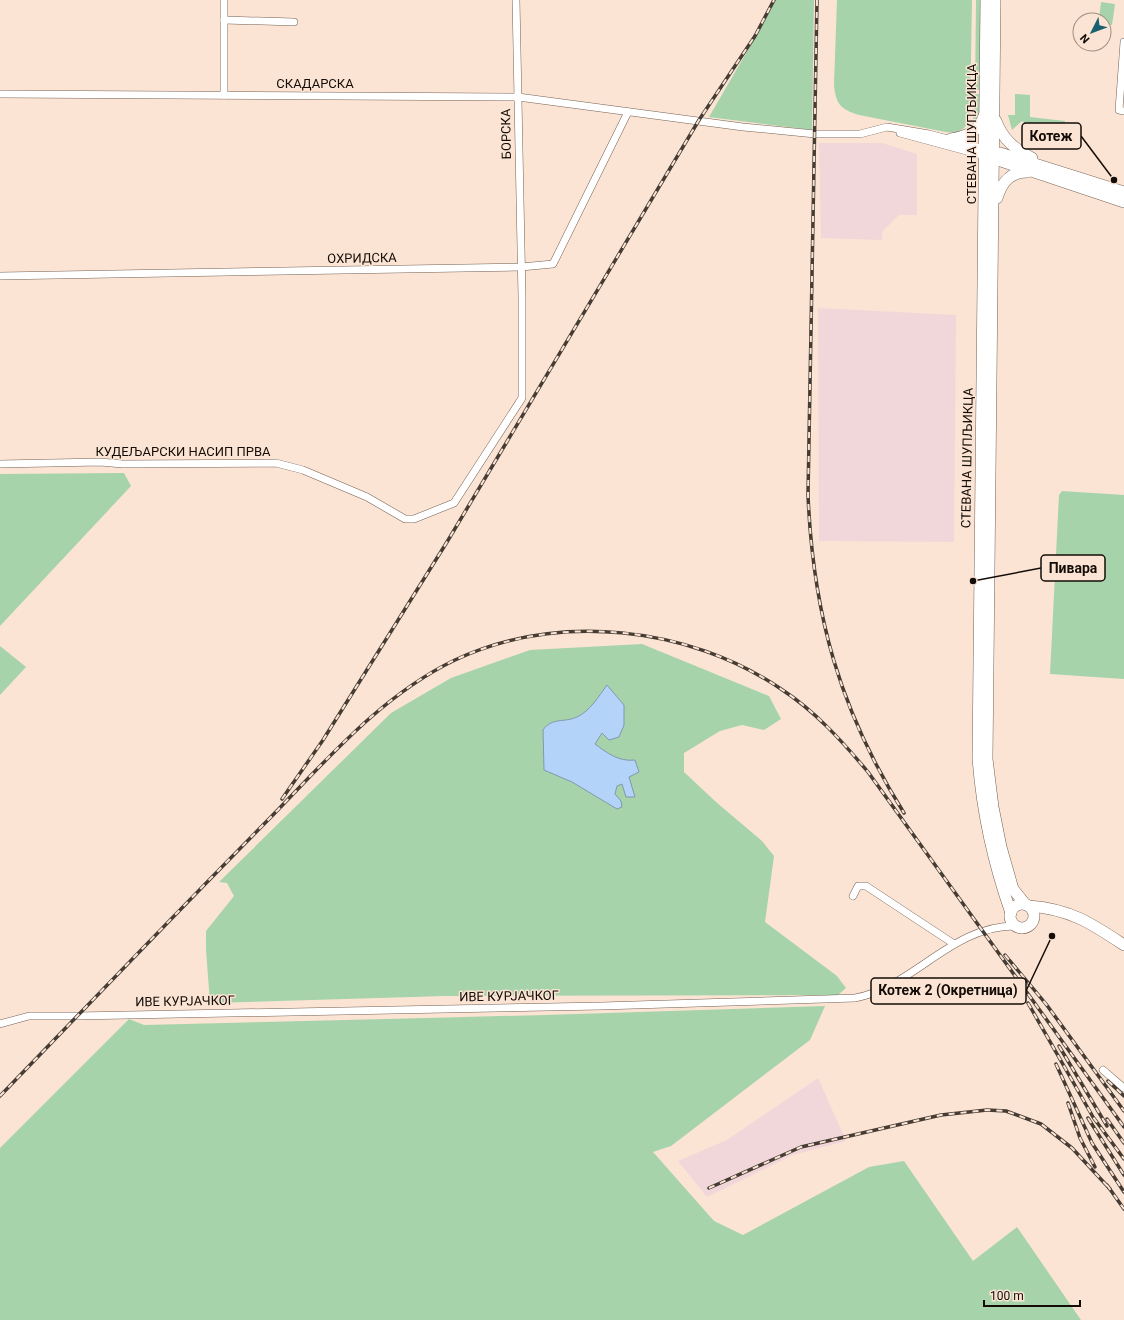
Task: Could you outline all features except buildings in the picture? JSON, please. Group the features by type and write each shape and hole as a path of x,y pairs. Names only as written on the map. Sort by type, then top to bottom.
{"main road":[{"name":"СТЕВАНА ШУПЉИКЦА","path":"986,0 990,154 978,758 983,808 988,835 994,860 1011,914"},
{"name":"СТЕВАНА ШУПЉИКЦА","path":"990,113 995,0"},
{"path":"951,139 972,133 990,113 1001,133 1011,145 1050,168"},
{"name":"СТЕВАНА ШУПЉИКЦА","path":"990,154 994,208 988,759 993,807 1001,847 1013,889 1027,905"},
{"path":"990,154 1050,168 1124,192"},
{"path":"990,154 1032,172 1124,202"},
{"path":"994,208 999,190 1009,177 1018,172 1032,172"},
{"path":"1027,905 1034,914 1033,921"},
{"path":"1057,910 1033,921 1025,927 1016,926 1012,921 1011,914 1016,906 1027,905 1057,910 1072,914 1090,923 1124,945"}],"street":[{"path":"224,0 224,95"},
{"name":"БОРСКА","path":"516,0 521,267"},
{"path":"224,20 294,22"},
{"path":"1121,110 1124,42"},
{"name":"СКАДАРСКА","path":"0,94 518,97 770,130 815,134 860,134 887,127"},
{"name":"ОХРИДСКА","path":"0,276 546,266 553,264 556,260 628,112"},
{"path":"887,127 951,139 990,154"},
{"path":"887,127 910,136 990,154"},
{"name":"КУДЕЉАРСКИ НАСИП ПРВА","path":"0,464 100,462 123,464 276,462 303,470 366,497 405,519 414,519 454,503 522,398 521,267"},
{"path":"853,896 858,886 866,886 954,944"},
{"path":"1001,926 1011,914"},
{"path":"1001,926 1016,926"},
{"name":"ИВЕ КУРЈАЧКОГ","path":"0,1024 33,1015 77,1016 610,1006 855,998 870,996 883,990 954,944 1001,926"},
{"path":"1104,1070 1124,1088"}],"shaded area":[{"path":"819,143 882,143 917,154 917,215 899,215 882,232 882,240 821,238"},
{"path":"818,308 956,315 954,542 819,541"},
{"path":"818,1078 846,1141 793,1155 707,1197 678,1161 727,1140"}],"green space":[{"path":"775,0 814,0 812,130 709,117 763,24"},
{"path":"837,0 972,0 970,117 967,125 958,131 946,132 859,115 843,108 836,97 834,85"},
{"path":"976,0 982,0 980,90 975,90"},
{"path":"1101,2 1115,4 1112,25 1112,12 1100,12"},
{"path":"975,94 980,94 979,117 975,121 973,120"},
{"path":"1015,94 1030,95 1030,117 1065,121 1062,136 1046,133 1022,121 1012,130 1008,115 1015,115"},
{"path":"124,473 131,486 0,626 0,474"},
{"path":"1062,491 1124,495 1124,679 1050,674 1059,495"},
{"path":"642,644 769,696 781,719 764,730 742,725 720,731 684,753 684,772 716,802 762,841 774,856 765,922 837,976 846,988 838,995 445,996 210,1003 206,931 234,896 227,883 219,882 391,713 451,678 530,650"},
{"path":"0,646 26,667 0,695"},
{"path":"825,1006 810,1040 671,1146 653,1152 714,1221 743,1235 869,1167 904,1161 973,1261 1017,1227 1081,1320 0,1320 0,1148 129,1019 144,1025"}],"water":[{"path":"607,685 624,705 624,725 619,737 609,740 602,733 595,744 609,754 618,758 624,760 635,760 639,772 629,777 635,797 626,797 622,784 617,786 615,794 621,801 622,807 617,809 572,782 544,770 543,730 550,723 572,719 582,714 594,703"}],"railway":[{"path":"282,799 323,740 447,542 699,120 755,36 774,0"},
{"path":"817,0 808,495 811,539 816,581 834,661 847,699 863,737 882,775 904,813"},
{"path":"0,1096 332,753 378,711 402,692 455,660 495,645 536,635 579,631 622,633 664,639 705,651 745,668 781,689 817,717 868,772 1124,1127"},
{"path":"1005,955 1046,1004 1124,1111"},
{"path":"1028,1003 1093,1117 1124,1159"},
{"path":"1059,1046 1107,1126"},
{"path":"1056,1064 1092,1143 1124,1192"},
{"path":"1108,1081 1124,1096"},
{"path":"1068,1103 1080,1138 1095,1167"},
{"path":"709,1188 801,1147 941,1115 987,1110 1006,1111 1041,1124 1072,1148 1110,1189"},
{"path":"1088,1118 1124,1175"},
{"path":"1107,1119 1124,1143"},
{"path":"1107,1185 1124,1209"}],"place":[{"name":"Котеж","path":"1114,180"},
{"name":"Пивара","path":"973,581"},
{"name":"Котеж 2 (Окретница)","path":"1052,936"}]}
